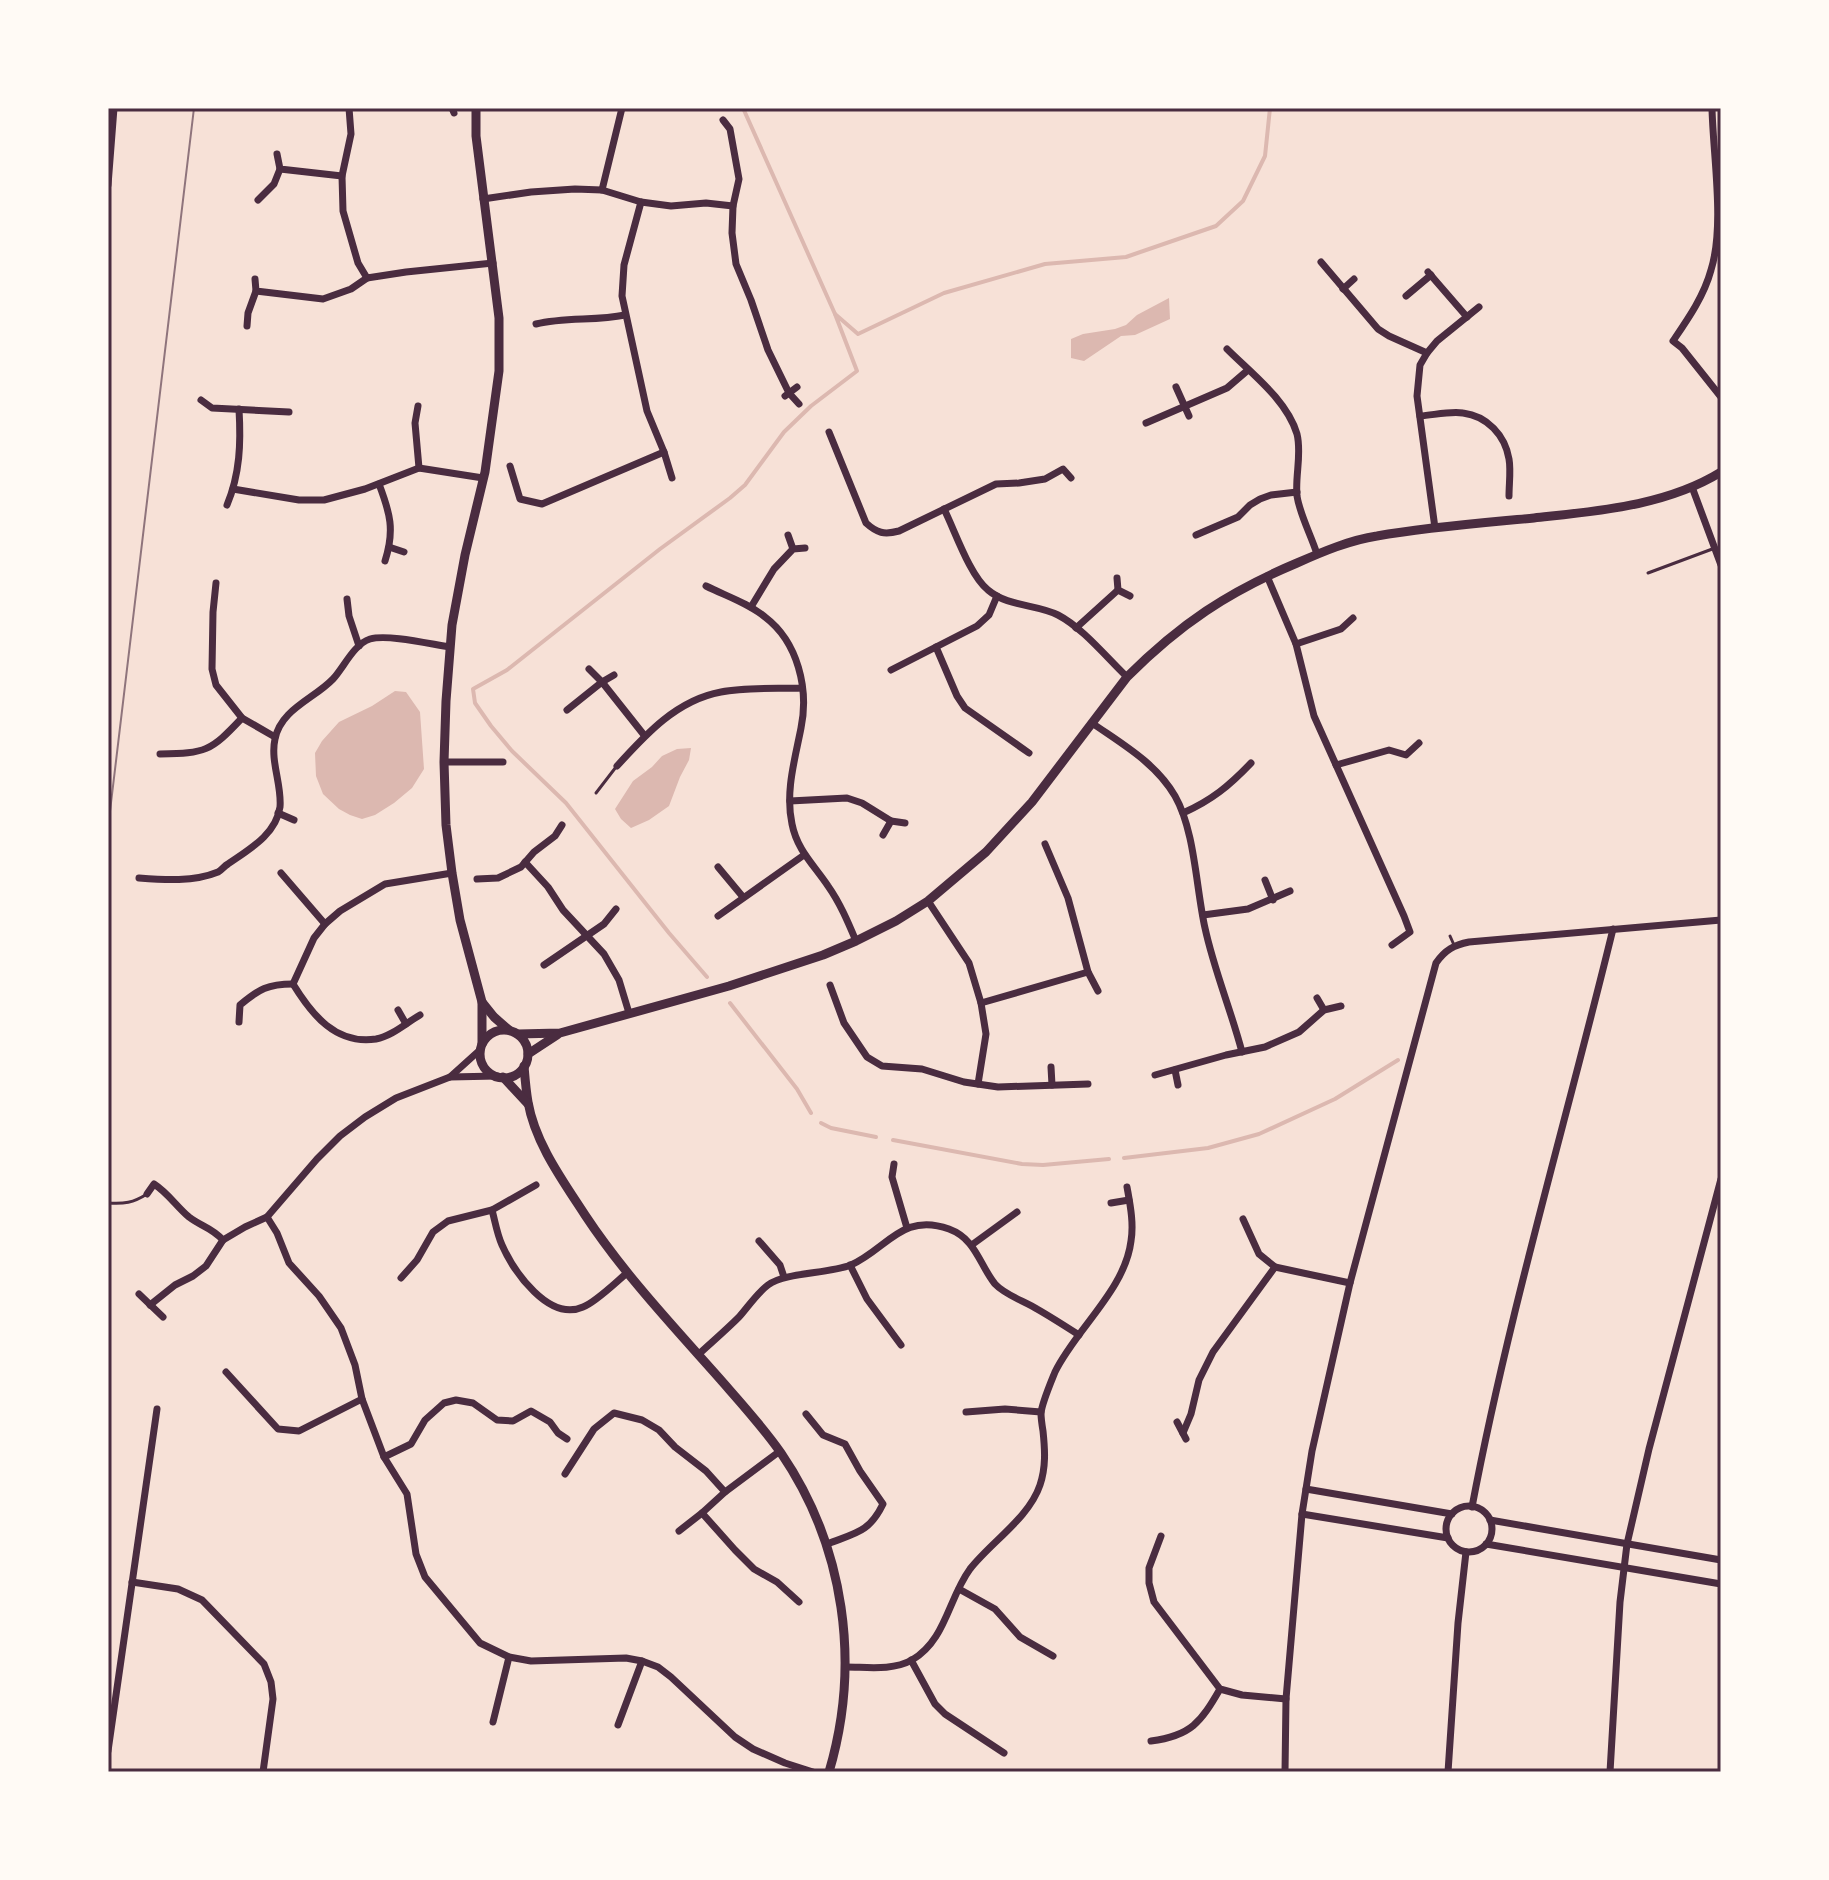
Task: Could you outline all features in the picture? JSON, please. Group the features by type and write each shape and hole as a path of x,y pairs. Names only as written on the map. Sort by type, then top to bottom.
{"street":[{"path":"108,185 110,125 114,108"},
{"path":"349,108 351,134 342,176 343,211 358,263 367,278"},
{"path":"476,108 476,136 499,318 499,371 493,423 450,647 444,762 446,825 463,934 482,1002 483,1064 486,1070 500,1077 528,1104"},
{"path":"602,190 622,108"},
{"path":"1712,108 1717,223 1712,270 1698,302 1673,341 1721,397"},
{"path":"723,120 730,129 739,179 733,206 732,233 736,264 787,394 799,404"},
{"path":"258,200 274,184 280,169 277,154"},
{"path":"280,169 342,176"},
{"path":"483,199 575,189 602,190 641,202 671,206 706,203 733,206"},
{"path":"641,202 624,265 622,296 647,411 672,478"},
{"path":"1321,262 1378,329 1427,353"},
{"path":"256,291 323,299 351,289 367,278 493,263"},
{"path":"1406,296 1430,273 1467,317"},
{"path":"247,326 256,291 255,279"},
{"path":"1343,289 1354,279"},
{"path":"1435,528 1417,379 1420,365 1437,341 1479,307"},
{"path":"536,324 553,320 604,320 625,315"},
{"path":"1227,349 1282,407 1297,434 1297,492 1317,554"},
{"path":"1146,423 1227,388 1248,370"},
{"path":"787,394 797,387"},
{"path":"1176,387 1189,416"},
{"path":"201,400 212,408 289,412"},
{"path":"418,406 415,423 419,468"},
{"path":"227,505 241,443 239,409"},
{"path":"1420,416 1460,412 1474,415 1499,433 1510,461 1509,493 1498,491"},
{"path":"829,432 866,523 875,531 886,534 899,531 996,484 1045,479 1063,469 1071,478"},
{"path":"510,466 520,499 542,504 664,452"},
{"path":"233,489 299,500 324,500 419,468 483,478"},
{"path":"528,1054 560,1033 823,955 896,921 928,901 986,852 1032,802 1127,677 1200,614 1234,592 1317,554 1375,536 1591,512 1640,503 1692,487 1721,472"},
{"path":"379,484 390,518 391,535 385,561"},
{"path":"1692,487 1721,565"},
{"path":"1196,535 1238,517 1260,499 1297,492"},
{"path":"944,509 977,579 987,590 1015,604 1056,614 1076,628 1127,677"},
{"path":"788,535 793,549"},
{"path":"389,547 404,552"},
{"path":"751,607 774,569 793,549 805,548"},
{"path":"1267,576 1296,644 1314,716 1410,932"},
{"path":"1117,578 1118,590"},
{"path":"216,583 212,669 216,685 242,718 275,737"},
{"path":"706,586 767,618 786,641 797,663 804,708 791,774 791,821 804,855 835,897 856,941"},
{"path":"1076,628 1118,590"},
{"path":"1118,590 1130,596"},
{"path":"891,670 984,621 997,596"},
{"path":"347,599 359,646"},
{"path":"1296,644 1341,629 1353,618"},
{"path":"139,878 193,878 219,871 260,841 278,813 280,804 274,746 282,723 297,705 331,681 367,640 381,637 450,647"},
{"path":"936,647 965,708 1029,753"},
{"path":"589,669 644,735"},
{"path":"567,710 614,675"},
{"path":"617,766 644,735 681,707 702,697 724,691 802,688"},
{"path":"160,754 195,753 211,748 242,718"},
{"path":"1092,723 1156,771 1183,813 1216,973 1233,1016 1242,1052"},
{"path":"1336,765 1389,750 1406,755 1419,743"},
{"path":"1010,754 1017,744"},
{"path":"444,762 503,762"},
{"path":"1183,813 1221,792 1251,763"},
{"path":"790,801 847,798 862,803 891,821 905,823"},
{"path":"278,813 294,820"},
{"path":"883,835 891,821"},
{"path":"477,879 498,878 521,867 555,836 562,825"},
{"path":"1045,844 1068,898 1088,972 1098,991"},
{"path":"718,916 804,855"},
{"path":"525,862 548,887 563,910 604,954 619,980 629,1013"},
{"path":"718,867 743,897"},
{"path":"281,873 325,924"},
{"path":"293,984 314,938 340,911 385,884 452,873"},
{"path":"1265,880 1273,900"},
{"path":"1203,915 1248,909 1290,891"},
{"path":"928,901 969,963 981,1003 986,1034 978,1084"},
{"path":"544,965 604,924 616,909"},
{"path":"1285,1772 1286,1699 1302,1514 1321,1407 1350,1283 1436,963 1454,945 1469,942 1721,920"},
{"path":"1472,1507 1518,1300 1613,929"},
{"path":"1392,945 1410,932 1421,930"},
{"path":"981,1003 1088,972"},
{"path":"239,1022 240,1005 250,997 263,988 293,984"},
{"path":"293,984 306,1006 324,1026 347,1038 377,1039 420,1015"},
{"path":"830,985 844,1023 867,1057 882,1066 922,1069 964,1082 998,1087 1088,1084"},
{"path":"1317,998 1324,1010"},
{"path":"482,1002 494,1017 525,1042 528,1054 524,1066 528,1104 543,1145 590,1223 627,1273 750,1412 780,1451 813,1508 836,1575 845,1636 843,1711 829,1772"},
{"path":"1155,1075 1265,1047 1299,1032 1324,1010 1341,1006"},
{"path":"398,1010 406,1024"},
{"path":"450,1077 494,1032 560,1033"},
{"path":"150,1305 206,1266 223,1240 267,1217 317,1159 365,1117 396,1098 450,1077 515,1075 524,1066"},
{"path":"1051,1067 1052,1085"},
{"path":"1175,1070 1178,1085"},
{"path":"894,1164 892,1177 907,1228"},
{"path":"1610,1772 1627,1544 1721,1179"},
{"path":"147,1194 154,1184 164,1190 189,1217 214,1230 223,1240"},
{"path":"401,1278 417,1260 433,1232 448,1221 492,1210 536,1185"},
{"path":"846,1667 892,1667 911,1660 931,1645 968,1572 1029,1508 1040,1486 1045,1458 1041,1412 1056,1372 1123,1268 1131,1242 1132,1218 1127,1187"},
{"path":"1111,1203 1129,1200"},
{"path":"492,1210 500,1243 511,1262 547,1304 564,1310 583,1307 627,1273"},
{"path":"973,1244 1017,1212"},
{"path":"267,1217 289,1263 319,1296 341,1328 355,1365 362,1399 384,1457 407,1494 416,1554 425,1577 480,1643 509,1657 531,1661 626,1658 658,1667 735,1737 753,1749 813,1772"},
{"path":"1243,1219 1259,1254 1275,1267 1350,1283"},
{"path":"699,1354 769,1285 784,1277 850,1265 907,1228 928,1225 951,1229 973,1244 984,1268 998,1287 1079,1335"},
{"path":"759,1241 780,1265 784,1277"},
{"path":"850,1265 867,1299 901,1345"},
{"path":"1177,1422 1184,1436 1199,1380 1213,1352 1275,1267"},
{"path":"139,1294 163,1317"},
{"path":"226,1372 278,1429 299,1431 362,1399"},
{"path":"384,1457 411,1444 425,1420 444,1403 456,1400 473,1403 497,1420 513,1421 531,1411 550,1422 567,1439"},
{"path":"108,1751 157,1409"},
{"path":"966,1412 1005,1409 1041,1412"},
{"path":"565,1474 594,1429 614,1413 642,1420 659,1430 725,1492"},
{"path":"806,1414 823,1435 845,1444 883,1504 876,1520 863,1530 827,1544"},
{"path":"679,1531 780,1451"},
{"path":"1306,1489 1452,1514"},
{"path":"1472,1507 1485,1514 1490,1520 1492,1533 1486,1544 1466,1552 1455,1548 1448,1538 1446,1526 1452,1514 1472,1507"},
{"path":"702,1513 754,1569 777,1582 799,1602"},
{"path":"1302,1514 1448,1538"},
{"path":"1490,1520 1721,1560"},
{"path":"1161,1536 1149,1568 1154,1602 1220,1689 1242,1695 1286,1699"},
{"path":"1486,1544 1721,1584"},
{"path":"1157,1546 1169,1552"},
{"path":"1448,1772 1466,1552"},
{"path":"132,1582 178,1589 202,1600 264,1664 273,1699 263,1772"},
{"path":"959,1589 995,1609 1020,1637 1053,1656"},
{"path":"493,1722 509,1657"},
{"path":"911,1660 935,1704 1004,1753"},
{"path":"618,1725 642,1661"},
{"path":"1151,1741 1173,1738 1191,1728 1220,1689"}],"lane":[{"path":"1648,573 1715,548"},
{"path":"596,793 617,766"},
{"path":"1450,936 1454,945"},
{"path":"108,1203 133,1203 147,1194"}],"shaded area":[{"path":"1169,298 1170,319 1135,335 1121,336 1084,361 1071,358 1071,339 1126,325 1137,315"},
{"path":"395,691 406,692 420,712 424,769 412,788 394,803 362,819 339,809 323,794 316,776 315,753 339,722"},
{"path":"691,748 669,806 631,828 615,809 633,781 662,756 677,749"}],"waterway":[{"path":"743,108 835,314"},
{"path":"707,977 566,803 512,751 491,726 475,703 473,689 507,670 730,498 745,485 784,432 811,406 857,371 835,314 858,334 944,293 1045,264 1126,257 1216,226 1243,201 1265,156 1270,108"},
{"path":"730,1003 797,1089 811,1113"},
{"path":"1124,1158 1208,1148 1259,1134 1335,1099 1398,1060"},
{"path":"821,1123 876,1137"},
{"path":"893,1140 1022,1164 1109,1159"}],"tram line":[{"path":"108,828 194,108"}]}
